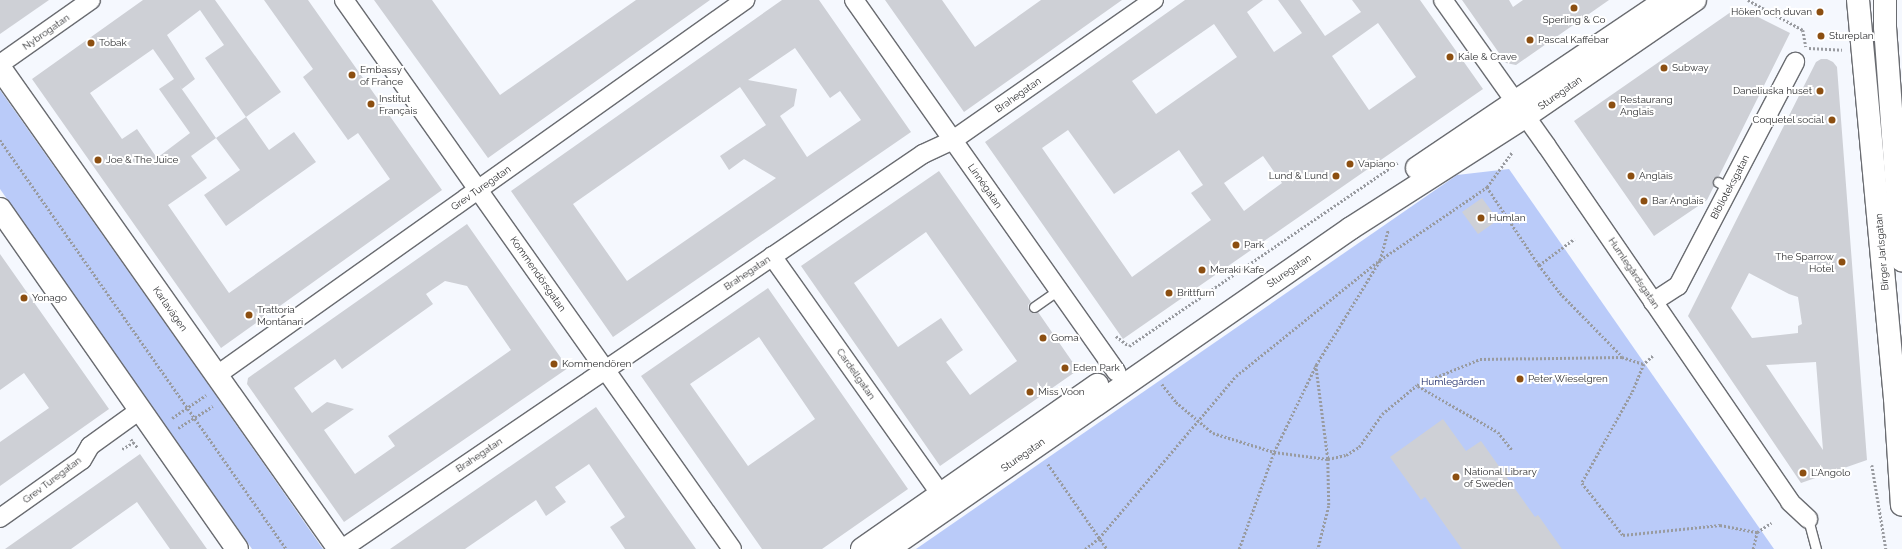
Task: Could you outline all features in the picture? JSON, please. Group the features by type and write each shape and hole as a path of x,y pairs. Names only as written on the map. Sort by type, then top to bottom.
{"street":[{"name":"Nybrogatan","path":"0,64 91,0"},
{"name":"Kommendörsgatan","path":"344,0 732,549"},
{"name":"Grev Turegatan","path":"219,387 478,190 745,0"},
{"name":"Linnégatan","path":"854,0 1116,372"},
{"name":"Brahegatan","path":"340,549 923,154 953,140 1154,0"},
{"name":"Humlegårdsgatan","path":"1443,0 1521,109 1790,502 1808,519"},
{"name":"Sturegatan","path":"888,549 1521,109 1666,0"},
{"name":"Sturegatan","path":"862,549 940,493 1349,213 1521,109 1695,0"},
{"name":"Birger Jarlsgatan","path":"1858,0 1895,398 1902,505"},
{"name":"Birger Jarlsgatan","path":"1886,0 1885,27 1902,260"},
{"path":"1886,0 1902,6"},
{"name":"Biblioteksgatan","path":"1654,302 1678,286 1723,185 1795,62"},
{"name":"Karlavägen","path":"0,68 219,387 340,549"},
{"path":"0,209 237,549"},
{"name":"Cardellgatan","path":"772,256 940,493"},
{"name":"Grev Turegatan","path":"0,518 82,460 90,446 140,410"}],"lane":[{"path":"1034,307 1058,290"},
{"name":"Humlegårdsgatan","path":"1808,519 1816,549"}],"path":[{"path":"1748,0 1803,30 1806,48 1795,62"},
{"path":"1806,48 1842,50"},
{"path":"0,140 286,549"},
{"path":"1085,549 1099,538 1236,376 1380,260 1487,187 1514,150"},
{"path":"1114,335 1129,346 1400,161"},
{"path":"1487,187 1539,265 1560,293 1622,357"},
{"path":"1239,549 1274,452 1316,365 1380,260 1388,229"},
{"path":"1539,265 1574,239"},
{"path":"1653,356 1644,364 1632,393 1582,483 1623,535 1720,525 1758,532"},
{"path":"1160,381 1176,402 1198,422 1213,433 1274,452 1328,459 1346,455 1359,447 1382,414 1417,385 1480,359 1622,357 1644,364"},
{"path":"1316,365 1328,459 1329,506 1318,549"},
{"path":"1417,385 1498,432 1512,450"},
{"path":"168,420 219,387"},
{"path":"177,429 195,418 219,387"},
{"path":"1046,461 1107,549"},
{"path":"1872,465 1886,549"},
{"path":"1755,548 1758,532 1771,523"}],"green space":[{"path":"0,90 323,549 252,549 0,189"},
{"name":"Humlegården","path":"1509,169 1774,549 916,549 1457,175"}],"building":[{"path":"0,0 49,0 0,34"},
{"path":"143,0 215,0 281,92 246,117 205,58 224,45 200,10 167,35 195,79 182,89 179,85 216,138 191,156 207,178 168,205 229,293 390,179 358,133 348,140 303,77 313,69 264,0 308,0 442,190 221,348 32,79","holes":["153,49 174,79 159,89 190,133 157,158 137,129 122,139 90,93"]},
{"path":"374,0 432,0 500,95 636,0 710,0 488,158"},
{"path":"782,0 819,0 911,132 613,337 511,191","holes":["795,48 830,98 840,91 861,120 807,157 780,116 794,106 797,89 748,80","740,87 766,125 720,156 729,170 744,159 776,178 627,281 573,204"]},
{"path":"885,0 942,0 975,47 1041,0 1122,0 964,112"},
{"path":"1185,0 1263,0 1247,12 1274,52 1302,33 1278,0 1300,0 1325,36 1361,12 1352,0 1420,0 1483,89 1123,339 985,142","holes":["1378,23 1416,77 1369,110 1332,56","1214,24 1237,57 1156,114 1132,81","1068,130 1114,194 1179,150 1203,185 1191,193 1211,220 1132,277 1042,148","1263,156 1282,183 1244,211 1224,183"]},
{"path":"1462,0 1509,0 1513,7 1523,0 1609,0 1516,65 1506,63"},
{"path":"1738,7 1790,33 1719,176 1713,179 1714,186 1707,200 1654,236 1574,121"},
{"path":"1821,59 1827,59 1833,62 1837,67 1867,460 1801,483 1688,316 1816,62","holes":["1749,273 1789,294 1798,297 1802,324 1798,326 1798,333 1752,338 1731,308","1816,362 1823,450 1766,365"]},
{"path":"246,117 269,150 294,132 316,162 226,226 204,195 240,170 216,138"},
{"path":"939,171 1031,302 1028,305 1029,310 1032,313 1038,312 1078,370 940,466 801,266","holes":["926,232 1017,361 970,395 946,362 963,350 941,318 898,347 854,283"]},
{"path":"1482,198 1498,220 1478,234 1462,212"},
{"path":"467,224 568,368 344,522 247,384 248,378","holes":["445,281 467,286 511,350 388,436 395,446 355,474 324,430 354,409 327,402 312,413 294,388 335,359 342,369 433,304 426,294"]},
{"path":"0,254 109,409 0,486 0,442 49,408 24,373 0,390"},
{"path":"768,288 908,489 822,549 762,549 641,376","holes":["759,337 815,419 748,466 690,384"]},
{"path":"596,407 696,549 625,549 610,527 625,517 589,464 555,487 566,502 546,516 536,500 465,549 390,549"},
{"name":"National Library of Sweden","path":"1443,419 1466,451 1481,441 1535,517 1538,515 1562,549 1462,549 1425,497 1421,500 1390,457"},
{"path":"140,454 207,549 170,549 137,502 71,549 5,549"}],"place":[{"name":"Sperling & Co","path":"1574,8"},
{"name":"Höken och duvan","path":"1820,12"},
{"name":"Stureplan","path":"1821,36"},
{"name":"Pascal Kaffebar","path":"1530,40"},
{"name":"Tobak","path":"91,43"},
{"name":"Kale & Crave","path":"1450,57"},
{"name":"Subway","path":"1664,68"},
{"name":"Embassy of France","path":"352,75"},
{"name":"Daneliuska huset","path":"1820,91"},
{"name":"Institut Français","path":"371,104"},
{"name":"Restaurang Anglais","path":"1612,105"},
{"name":"Coquetel social","path":"1832,120"},
{"name":"Joe & The Juice","path":"98,160"},
{"name":"Vapiano","path":"1350,164"},
{"name":"Lund & Lund","path":"1336,176"},
{"name":"Anglais","path":"1631,176"},
{"name":"Bar Anglais","path":"1644,201"},
{"name":"Humlan","path":"1481,218"},
{"name":"Park","path":"1236,245"},
{"name":"The Sparrow Hotel","path":"1842,262"},
{"name":"Meraki Kafe","path":"1202,270"},
{"name":"Brittfurn","path":"1169,293"},
{"name":"Yonago","path":"24,298"},
{"name":"Trattoria Montanari","path":"249,315"},
{"name":"Goma","path":"1043,338"},
{"name":"Kommendören","path":"554,364"},
{"name":"Eden Park","path":"1065,368"},
{"name":"Peter Wieselgren","path":"1520,379"},
{"name":"Miss Voon","path":"1030,392"},
{"name":"L'Angolo","path":"1803,473"},
{"name":"National Library of Sweden","path":"1456,477"}]}
